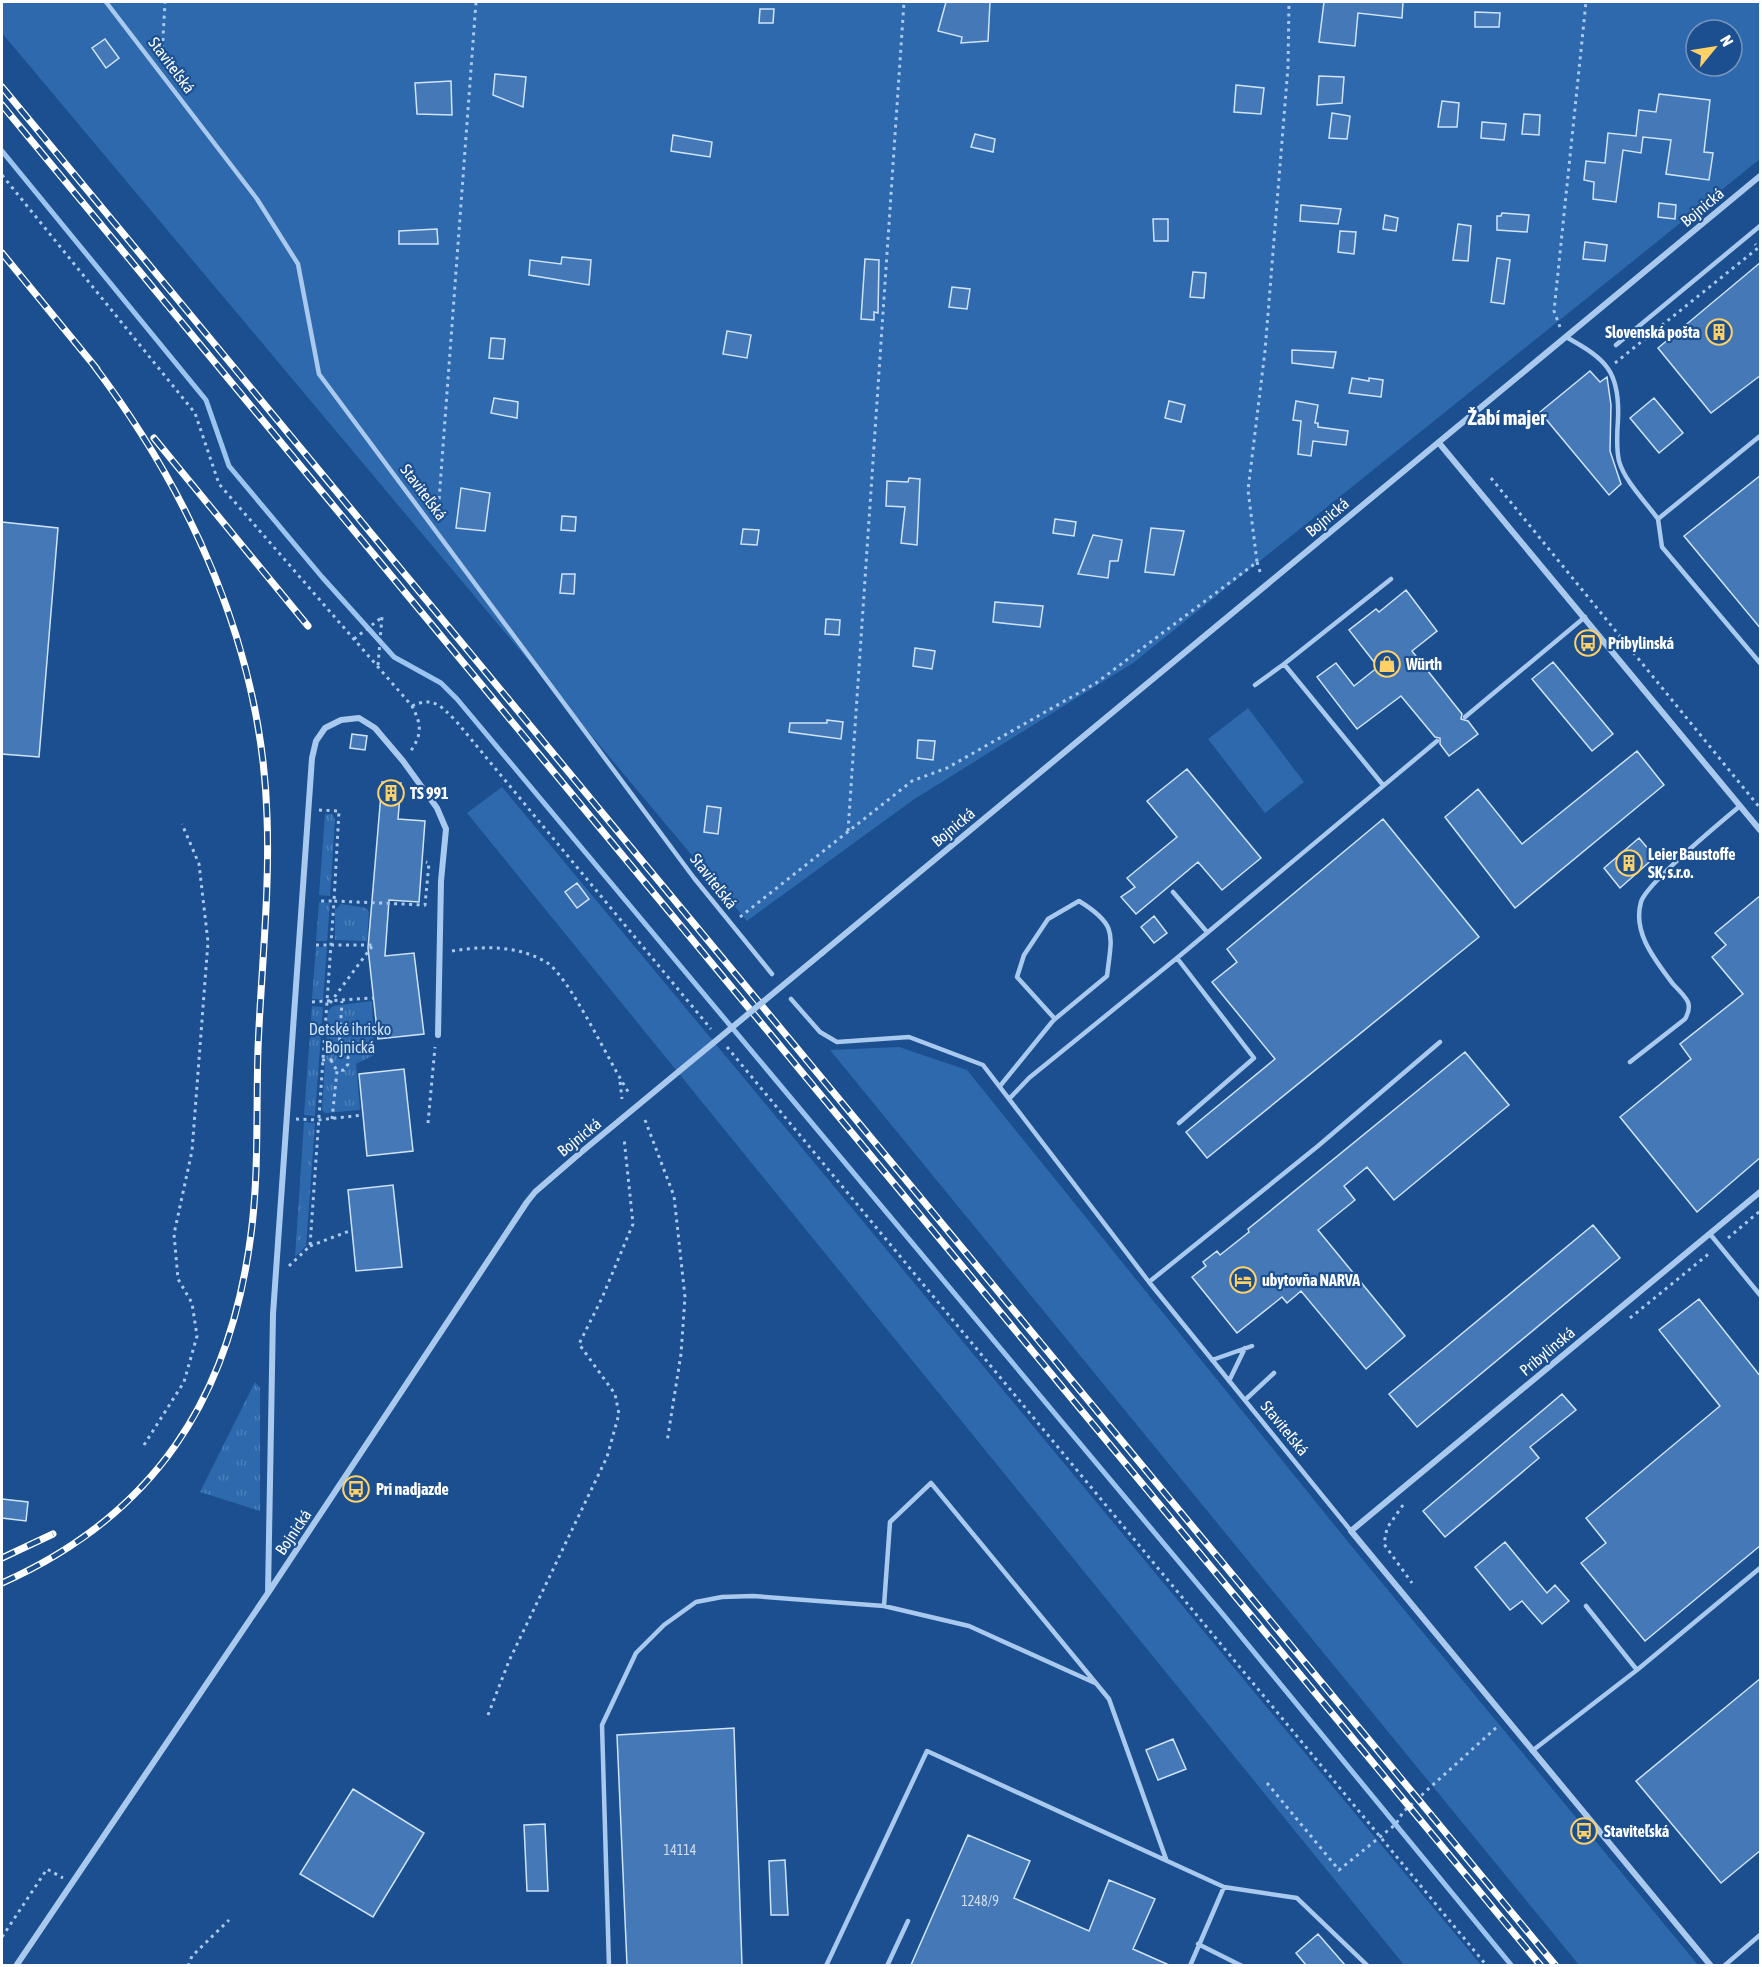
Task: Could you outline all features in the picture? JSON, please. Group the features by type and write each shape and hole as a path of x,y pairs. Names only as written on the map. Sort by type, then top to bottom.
{"street":[{"name":"Bojnická","path":"16,1965 268,1593 535,1192 1760,178"},
{"path":"1439,442 1761,830"},
{"name":"Bojnická","path":"268,1593 270,1392 286,1119 308,810 312,758 316,741 325,728 333,722 351,718 370,723 430,796 446,829 441,881 438,1035"},
{"name":"Pribylinská","path":"1351,1531 1761,1192"},
{"name":"Staviteľská","path":"1351,1531 1711,1965"}],"lane":[{"name":"Staviteľská","path":"106,2 257,199 297,264 319,374 694,878 771,974"},
{"path":"1616,345 1761,226"},
{"path":"1566,337 1590,350 1609,368 1617,384 1619,397 1617,436 1620,462 1658,519 1662,547 1761,663"},
{"path":"1658,519 1761,436"},
{"path":"1255,686 1391,579"},
{"path":"1465,717 1585,617"},
{"path":"1284,664 1383,785"},
{"path":"1010,1098 1029,1078 1437,741"},
{"path":"1630,1062 1685,1019 1689,1013 1688,1003 1657,962 1642,937 1641,900 1650,888 1689,850 1740,806"},
{"path":"1173,891 1207,932"},
{"path":"1000,1086 1055,1019 1107,976 1112,935 1101,915 1079,901 1048,919 1024,955 1017,977 1055,1019"},
{"path":"1177,958 1254,1058 1179,1123"},
{"name":"Staviteľská","path":"791,999 813,1025 828,1038 837,1042 909,1037 983,1065 1149,1282 1351,1531"},
{"path":"1149,1282 1318,1146 1440,1042"},
{"path":"1710,1234 1761,1295"},
{"path":"1212,1360 1252,1346"},
{"path":"1229,1381 1245,1348"},
{"path":"1245,1400 1274,1373"},
{"path":"884,1606 890,1522 931,1484 1108,1699 1166,1859"},
{"path":"1532,1751 1637,1670 1761,1568"},
{"path":"609,1965 602,1725 636,1653 664,1625 696,1602 722,1597 753,1596 884,1606 969,1626 1095,1683"},
{"path":"1586,1606 1637,1670"},
{"path":"826,1965 927,1751 1224,1887 1297,1898 1368,1965"},
{"path":"1190,1965 1224,1887"},
{"path":"887,1965 908,1921"},
{"path":"1724,1965 1761,1935"},
{"path":"1198,1944 1242,1965"}],"path":[{"path":"161,73 165,2"},
{"path":"437,532 476,2"},
{"path":"848,831 904,2"},
{"path":"731,924 912,781 947,768 1096,683 1257,562 1248,490 1273,256 1288,67 1289,2"},
{"path":"1566,337 1554,311 1586,2"},
{"path":"2,175 195,413 219,484 412,706 420,730 419,739 403,761"},
{"path":"1609,368 1758,248 1748,236"},
{"path":"1491,478 1761,808"},
{"path":"354,639 382,617 378,667"},
{"path":"412,706 431,701 439,704 456,721 709,1026"},
{"path":"308,810 339,811 310,1246"},
{"path":"144,1445 184,1382 197,1336 192,1303 178,1280 174,1234 192,1151 208,942 199,864 182,824"},
{"path":"319,900 425,905 429,862 426,862"},
{"path":"316,945 373,945 328,1003"},
{"path":"440,953 483,946 520,952 548,962 573,995 629,1094"},
{"path":"312,1002 328,1003 373,998"},
{"path":"339,1049 342,1001"},
{"path":"428,1123 438,1035"},
{"path":"332,1119 337,1071 331,1060 334,1051 339,1049"},
{"path":"337,1071 348,1064 348,1057 339,1049"},
{"path":"729,1050 1487,1965"},
{"path":"322,1060 331,1060"},
{"path":"620,1080 622,1099"},
{"path":"286,1119 318,1120 363,1115"},
{"path":"645,1120 674,1197 686,1297 681,1354 667,1442"},
{"path":"488,1715 509,1661 608,1457 619,1414 615,1394 579,1344 602,1298 633,1224 624,1138"},
{"path":"1622,1324 1761,1211"},
{"path":"285,1270 310,1246 352,1230"},
{"path":"1409,1499 1387,1528 1384,1544 1414,1586"},
{"path":"1267,1783 1339,1870 1392,1828 1403,1812 1455,1762 1507,1719"},
{"path":"188,1965 192,1956 229,1920"}],"green space":[{"path":"2,2 1760,2 1760,159 1133,663 913,800 747,921 2,33"},
{"path":"1248,708 1304,782 1265,813 1208,739"},
{"path":"502,787 1481,1965 1404,1965 467,813"},
{"path":"325,814 332,814 335,819 330,896 319,895"},
{"path":"319,902 330,903 327,941 316,941"},
{"path":"341,904 366,908 369,912 367,941 335,940 335,910"},
{"path":"316,947 327,947 323,1000 312,999"},
{"name":"Detské ihrisko Bojnická","path":"372,1001 374,1055 356,1064 360,1110 325,1113 322,1110 328,1011 333,1006"},
{"path":"312,1006 323,1007 315,1116 304,1115"},
{"path":"899,1047 967,1070 1344,1537 1698,1965 1579,1965 830,1050"},
{"path":"304,1122 315,1123 306,1246 295,1257"},
{"path":"255,1382 260,1388 260,1511 200,1492"}],"building":[{"path":"946,2 990,2 988,41 961,43 962,37 938,31"},
{"path":"1324,2 1403,2 1402,18 1358,13 1355,46 1319,42"},
{"path":"760,9 774,9 773,23 759,23"},
{"path":"1475,12 1500,13 1499,27 1475,27"},
{"path":"105,39 119,58 106,68 92,48"},
{"path":"495,74 526,77 523,107 493,95"},
{"path":"1319,76 1344,77 1342,103 1317,105"},
{"path":"451,81 452,115 417,114 415,83"},
{"path":"1236,85 1264,88 1261,114 1234,112"},
{"path":"1659,94 1710,100 1704,152 1713,153 1709,180 1666,174 1671,140 1643,137 1641,153 1623,150 1616,202 1593,199 1594,182 1584,180 1586,161 1605,163 1608,133 1636,136 1639,110 1656,112"},
{"path":"1442,101 1459,103 1457,127 1438,127"},
{"path":"1332,113 1350,116 1347,139 1329,138"},
{"path":"1524,114 1540,115 1539,135 1522,134"},
{"path":"1482,122 1506,124 1504,140 1481,138"},
{"path":"975,134 995,139 993,152 971,147"},
{"path":"673,135 712,142 710,157 671,151"},
{"path":"1659,203 1676,205 1675,219 1658,217"},
{"path":"1301,205 1341,209 1338,224 1300,221"},
{"path":"1502,213 1529,215 1527,232 1497,230 1497,216 1501,216"},
{"path":"1385,215 1398,218 1396,231 1383,229"},
{"path":"1153,219 1168,219 1168,241 1154,241"},
{"path":"1458,224 1471,226 1468,261 1453,260"},
{"path":"437,229 438,244 399,244 399,231"},
{"path":"1340,231 1356,232 1354,254 1338,252"},
{"path":"1585,242 1607,245 1605,261 1583,259"},
{"path":"562,257 591,260 589,285 529,275 530,260 561,264"},
{"path":"1497,258 1510,260 1504,304 1491,302"},
{"path":"865,259 879,260 878,313 874,312 874,320 861,319"},
{"name":"Slovenská pošta","path":"1761,262 1761,375 1711,413 1658,348"},
{"path":"1193,272 1206,273 1204,298 1190,297"},
{"path":"952,287 970,289 967,309 949,307"},
{"path":"727,331 751,335 747,358 723,354"},
{"path":"491,338 505,339 503,359 489,358"},
{"path":"1292,350 1336,352 1333,368 1292,363"},
{"path":"1590,371 1600,382 1607,377 1611,405 1610,451 1621,484 1609,495 1540,412"},
{"path":"1352,378 1369,381 1369,378 1383,380 1381,397 1349,393"},
{"path":"494,398 518,402 517,418 491,413"},
{"path":"1654,398 1683,433 1659,453 1630,418"},
{"path":"1169,401 1185,405 1181,422 1165,418"},
{"path":"1296,401 1318,405 1315,423 1318,423 1318,427 1348,431 1346,445 1313,441 1311,456 1298,454 1301,421 1293,420"},
{"path":"1761,475 1761,629 1684,536"},
{"path":"909,478 920,479 917,545 901,543 905,507 886,506 887,481 908,482"},
{"path":"461,488 490,493 485,531 456,528"},
{"path":"562,516 576,517 575,531 561,530"},
{"path":"1055,519 1076,522 1074,536 1053,533"},
{"path":"2,522 58,528 39,757 2,754"},
{"path":"1151,528 1184,531 1174,575 1145,572"},
{"path":"743,529 759,530 757,545 741,544"},
{"path":"1093,535 1122,540 1118,561 1110,561 1108,578 1078,574"},
{"path":"562,574 575,574 574,594 560,593"},
{"path":"1406,590 1437,631 1412,651 1462,714 1461,719 1468,721 1478,734 1449,756 1440,744 1440,738 1435,737 1401,696 1357,729 1317,677 1336,663 1354,686 1378,667 1349,630 1376,609 1379,612"},
{"path":"995,602 1043,606 1040,627 993,622"},
{"path":"826,619 840,620 839,635 825,634"},
{"path":"915,648 935,651 932,669 913,666"},
{"path":"1553,662 1613,734 1592,751 1532,679"},
{"path":"827,720 843,722 841,739 789,732 790,723 827,723"},
{"path":"352,734 367,736 365,750 350,748"},
{"path":"918,740 935,741 933,760 917,758"},
{"path":"1637,751 1664,785 1515,908 1445,817 1478,789 1522,844"},
{"path":"1187,769 1261,858 1222,890 1198,862 1136,914 1121,897 1135,887 1127,878 1177,837 1147,801"},
{"path":"382,782 401,783 398,819 425,821 419,902 389,900 385,956 414,953 424,1034 378,1039 368,948"},
{"path":"707,806 721,808 718,834 704,832"},
{"path":"1383,819 1479,937 1207,1158 1186,1132 1275,1059 1212,982 1237,962 1227,949"},
{"name":"Leier Baustoffe SK, s.r.o.","path":"1639,838 1655,857 1620,888 1604,868"},
{"path":"577,883 589,899 577,908 565,892"},
{"path":"1761,895 1761,1157 1697,1212 1620,1117 1691,1059 1680,1044 1743,994 1712,957 1726,945 1715,933"},
{"path":"1154,916 1167,933 1154,943 1141,927"},
{"path":"1465,1052 1509,1105 1394,1200 1367,1167 1344,1186 1355,1200 1318,1230 1405,1336 1366,1369 1301,1291 1287,1303 1282,1297 1237,1333 1192,1277 1206,1266 1203,1262 1217,1251 1220,1255 1249,1232 1248,1229"},
{"path":"404,1069 413,1151 367,1156 359,1074"},
{"path":"393,1185 402,1267 356,1271 348,1190"},
{"path":"1593,1225 1620,1258 1417,1427 1389,1394"},
{"path":"1699,1299 1761,1377 1761,1545 1645,1641 1581,1563 1606,1543 1586,1518 1720,1406 1659,1330"},
{"path":"1562,1394 1576,1410 1530,1447 1539,1458 1445,1537 1423,1511"},
{"path":"2,1499 28,1502 26,1521 2,1518"},
{"path":"1505,1542 1547,1593 1555,1585 1569,1601 1542,1624 1522,1601 1510,1610 1475,1567"},
{"path":"1761,1678 1761,1850 1721,1883 1636,1781"},
{"path":"734,1728 742,1965 627,1965 617,1735"},
{"path":"1173,1739 1186,1769 1158,1780 1146,1750"},
{"path":"353,1789 424,1833 373,1917 300,1874"},
{"path":"545,1824 548,1891 527,1891 524,1825"},
{"path":"968,1835 1030,1861 1014,1898 1089,1931 1109,1880 1155,1899 1133,1949 1169,1965 911,1965"},
{"path":"785,1860 788,1915 771,1915 769,1861"},
{"path":"1318,1934 1345,1965 1306,1965 1296,1953"}],"waterway":[{"path":"2,151 206,400 229,466 322,577 394,657 441,683 457,699 1226,1618 1512,1966"}],"railway":[{"path":"2,87 1556,1966"},
{"path":"2,105 1541,1966"},
{"path":"2,253 97,369"},
{"path":"2,1583 56,1555 102,1523 142,1486 176,1444 203,1399 225,1348 241,1293 254,1211 258,1049 268,845 262,754 251,693 236,634 215,576 190,520 128,413 92,363"},
{"path":"154,438 308,626"},
{"path":"2,1558 53,1534"}],"place":[{"name":"Slovenská pošta","path":"1719,332"},
{"name":"Pribylinská","path":"1588,643"},
{"name":"Würth","path":"1387,664"},
{"name":"TS 991","path":"391,793"},
{"name":"Leier Baustoffe SK, s.r.o.","path":"1629,863"},
{"name":"ubytovňa NARVA","path":"1243,1280"},
{"name":"Pri nadjazde","path":"356,1489"},
{"name":"Staviteľská","path":"1584,1831"}],"district":[{"name":"Žabí majer","path":"1507,418"}]}
